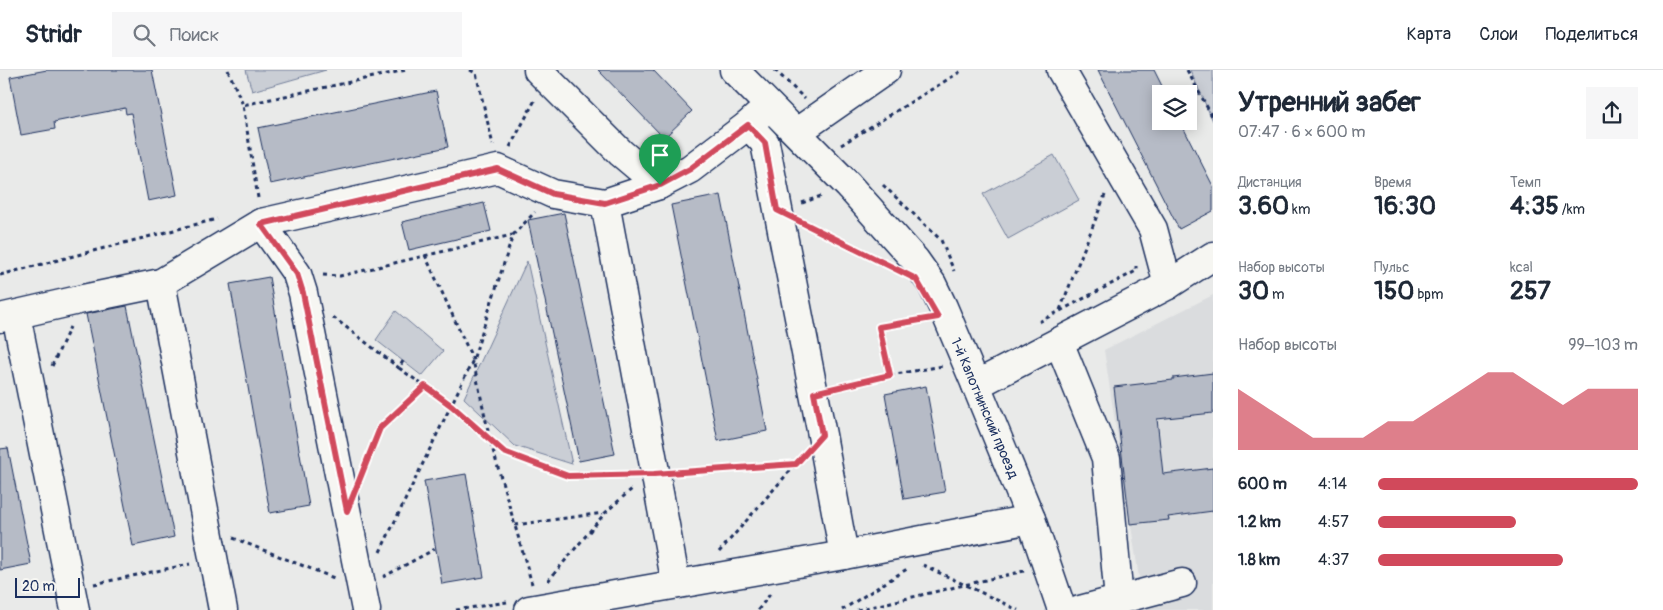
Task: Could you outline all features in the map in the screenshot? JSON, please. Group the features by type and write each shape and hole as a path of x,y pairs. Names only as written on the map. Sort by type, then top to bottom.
{"street":[{"path":"538,70 621,153 660,185"},
{"name":"1-й Капотнинский проезд","path":"734,70 848,185 915,260 932,284 1031,519 1062,610"},
{"path":"797,132 886,70"},
{"path":"1061,70 1153,229 1168,285"},
{"path":"73,599 8,316 161,284 259,211 498,169 553,194 605,203 660,185 690,169 748,125 769,106"},
{"path":"748,125 765,143 844,555"},
{"path":"605,203 652,474 676,584"},
{"path":"259,211 297,274 305,303 364,599"},
{"path":"976,385 1168,285 1213,256"},
{"path":"161,284 223,610"},
{"path":"1058,342 1106,458 1119,600"},
{"path":"531,599 676,584 844,555 1031,519"},
{"path":"1080,610 1182,583"}],"path":[{"path":"228,70 242,105 259,211"},
{"path":"242,105 406,70"},
{"path":"470,70 476,73 498,169"},
{"path":"847,151 841,145 957,71 963,70"},
{"path":"1187,70 1213,118"},
{"path":"498,169 536,99"},
{"path":"878,180 941,240 956,274"},
{"path":"1060,310 1108,187"},
{"path":"379,554 473,360 513,235 553,194"},
{"path":"777,210 890,266"},
{"path":"0,275 221,218"},
{"path":"297,274 340,276 513,235"},
{"path":"425,256 473,360 490,440 515,525 531,599"},
{"path":"1036,324 1136,271 1137,262"},
{"path":"50,370 83,299"},
{"path":"332,316 452,406 504,452 568,476 652,474 796,464"},
{"path":"890,375 879,327 930,318"},
{"path":"399,368 403,361"},
{"path":"814,393 890,375 946,366"},
{"path":"362,474 380,428 425,386"},
{"path":"719,553 822,435"},
{"path":"548,582 604,513 652,474"},
{"path":"515,525 604,513"},
{"path":"207,528 364,599 436,549"},
{"path":"73,599 213,559"},
{"path":"927,560 917,562 1018,610"},
{"path":"842,610 909,567"},
{"path":"857,610 1026,570"},
{"path":"758,610 775,589"}],"shaded area":[{"path":"246,70 326,70 252,91"},
{"path":"1190,70 1213,70 1213,121 1197,85"},
{"path":"1054,155 1079,200 1008,239 983,194"},
{"path":"527,261 572,464 515,446 464,398"},
{"path":"1213,295 1213,610 1144,610 1104,350"},
{"path":"396,311 443,351 422,376 376,340"}],"building":[{"path":"47,70 152,70 177,195 148,201 131,113 126,114 125,108 54,122 55,129 21,135 10,77"},
{"path":"598,70 653,70 692,111 664,138"},
{"path":"1098,70 1154,70 1162,85 1152,85 1152,130 1185,130 1213,186 1213,211 1179,229"},
{"path":"436,91 448,147 270,184 258,128"},
{"path":"721,195 767,431 718,441 671,205"},
{"path":"484,203 491,231 409,250 402,222"},
{"path":"564,213 615,454 579,461 528,220"},
{"path":"269,277 309,506 270,513 230,284"},
{"path":"127,306 174,537 133,546 86,314"},
{"path":"1213,373 1213,413 1157,419 1163,474 1213,468 1213,511 1168,517 1169,520 1130,524 1114,387"},
{"path":"926,386 945,492 904,499 885,394"},
{"path":"8,448 31,564 0,570 0,449"},
{"path":"466,474 484,577 442,584 424,481"}],"route":[{"path":"748,125 765,143 777,210 916,279 938,317 879,327 890,375 814,393 822,435 796,464 654,474 568,476 504,452 452,406 425,386 380,428 347,511 303,293 297,274 261,224 498,169 553,194 605,203 660,185 690,169 748,125"}]}
